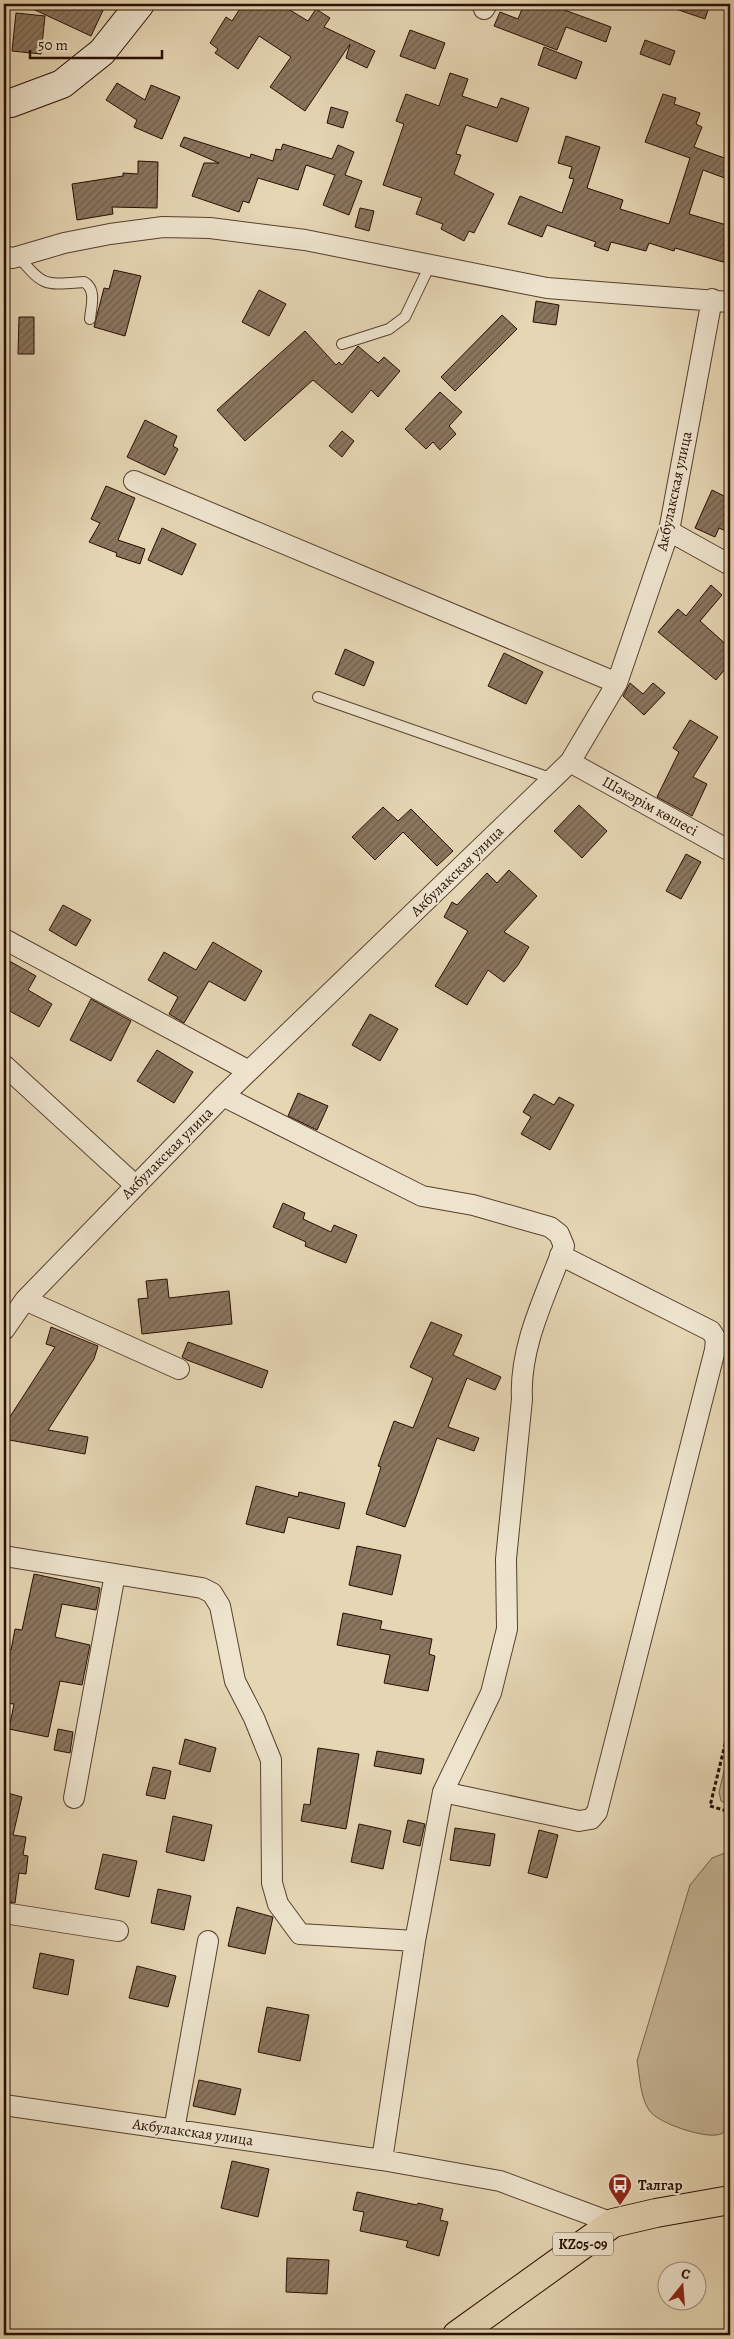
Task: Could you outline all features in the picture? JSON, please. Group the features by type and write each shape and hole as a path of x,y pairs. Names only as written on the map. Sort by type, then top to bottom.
{"main road":[{"path":"6,108 62,84 102,52 133,6"},
{"name":"KZ05-09","path":"457,2335 613,2223 656,2213 730,2200"}],"street":[{"path":"11,256 64,242 110,234 163,227 210,228 305,240 547,288 721,300"},
{"name":"Акбулакская улица","path":"4,1330 25,1300 223,1096 570,762 617,683 669,531 721,300"},
{"path":"134,481 617,683"},
{"path":"669,531 730,565"},
{"name":"Шәкәрім көшесі","path":"570,762 730,851"},
{"path":"4,939 249,1071"},
{"path":"4,1065 135,1185"},
{"path":"223,1096 422,1196 473,1205 550,1227 559,1234 564,1246 527,1346 521,1380 522,1399 506,1559 506,1629 491,1694 443,1792 415,1941 382,2160"},
{"path":"443,1792 579,1821 591,1819 597,1812 715,1350 716,1339 711,1331 560,1256"},
{"path":"25,1300 180,1369"},
{"path":"4,1556 202,1588 212,1593 220,1606 235,1681 254,1718 270,1760 272,1883 278,1904 300,1934 415,1941"},
{"path":"74,1798 114,1574"},
{"path":"4,1913 118,1931"},
{"path":"174,2130 208,1942"},
{"name":"Акбулакская улица","path":"4,2105 382,2160 500,2181 613,2223"}],"lane":[{"path":"11,256 41,282 49,284 84,282 88,284 93,295 90,319"},
{"path":"342,344 389,329 405,317 430,265"},
{"path":"318,697 553,779"}],"path":[{"path":"730,1724 710,1806 730,1812"}],"shaded area":[{"path":"730,1746 730,1782 727,1793 730,1794 730,1806 721,1801 719,1792"},
{"path":"730,1851 730,2129 720,2134 709,2135 670,2124 661,2120 649,2110 644,2099 637,2061 690,1885 712,1858"}],"building":[{"path":"22,4 106,4 91,36"},
{"path":"243,4 280,4 308,21 316,9 330,18 324,27 375,51 367,68 346,58 350,44 305,111 270,87 291,57 259,36 238,69 215,53 218,49 210,43 226,17 232,21"},
{"path":"524,4 548,4 611,27 606,42 566,27 557,50 494,26 500,12 518,19"},
{"path":"667,4 710,4 705,19 667,6"},
{"path":"16,13 45,16 41,54 12,51"},
{"path":"410,30 445,43 435,69 400,56"},
{"path":"645,40 675,51 670,65 640,54"},
{"path":"544,47 582,62 576,79 538,65"},
{"path":"450,73 468,79 462,96 497,108 501,98 529,108 517,142 466,125 456,154 461,155 454,174 494,194 474,233 469,231 464,241 441,229 443,224 416,214 422,198 383,185 404,124 396,121 406,94 439,106"},
{"path":"117,83 145,100 151,85 180,97 162,139 134,127 137,120 106,100"},
{"path":"663,94 676,98 674,104 700,113 696,124 702,127 694,147 730,160 730,180 703,170 689,214 730,226 730,264 675,248 674,251 649,243 646,251 611,242 608,251 594,246 596,242 547,225 542,237 508,224 520,196 562,213 574,179 569,178 572,167 558,163 566,136 600,147 587,188 623,200 620,209 669,224 690,158 645,142"},
{"path":"331,107 348,112 343,128 327,123"},
{"path":"184,137 250,158 251,154 273,161 276,149 281,150 283,144 332,159 338,145 354,152 345,175 362,181 349,215 323,205 335,175 306,165 298,190 258,178 249,203 243,201 239,212 192,196 204,163 219,163 180,146"},
{"path":"138,161 158,162 157,208 112,207 113,214 77,220 72,184 123,176 123,173 138,174"},
{"path":"360,208 374,211 369,231 355,227"},
{"path":"114,270 141,276 125,336 94,327 104,288 109,289"},
{"path":"259,290 286,304 269,336 242,322"},
{"path":"536,301 559,305 556,325 533,322"},
{"path":"502,315 517,329 455,391 441,377"},
{"path":"19,317 34,317 34,354 18,354"},
{"path":"305,331 336,365 339,362 342,365 358,346 378,363 384,357 400,371 378,397 371,390 352,413 313,380 245,441 217,410"},
{"path":"440,392 462,412 449,426 456,434 440,450 433,442 426,449 405,429"},
{"path":"145,420 177,436 173,446 178,449 165,475 127,457"},
{"path":"342,431 354,441 342,457 329,446"},
{"path":"106,486 135,498 118,540 145,549 140,564 116,556 117,553 89,542 100,523 91,519"},
{"path":"712,490 730,499 730,533 719,528 715,537 695,528"},
{"path":"162,528 196,544 182,575 148,560"},
{"path":"711,585 722,595 700,621 730,648 730,663 716,680 658,632 678,609 686,616"},
{"path":"345,649 374,662 364,686 335,674"},
{"path":"504,653 543,672 526,704 488,686"},
{"path":"630,683 643,694 653,683 665,693 644,715 623,696"},
{"path":"690,720 718,737 693,777 707,784 692,816 657,797 679,752 673,748"},
{"path":"579,805 607,831 582,858 554,831"},
{"path":"383,807 398,821 411,809 453,851 437,866 403,832 375,860 352,837"},
{"path":"686,854 701,862 681,899 666,891"},
{"path":"509,870 537,896 504,932 529,947 518,965 504,982 488,970 467,1005 435,986 468,931 444,917 452,902 457,905 487,873 497,883"},
{"path":"63,905 91,920 76,946 49,930"},
{"path":"213,942 262,971 245,1001 209,981 184,1023 169,1014 178,997 148,980 164,952 196,970"},
{"path":"4,958 36,976 28,990 52,1004 39,1027 4,1008"},
{"path":"91,999 131,1021 111,1061 70,1040"},
{"path":"370,1014 398,1029 380,1061 352,1045"},
{"path":"157,1050 193,1072 174,1103 137,1081"},
{"path":"298,1093 328,1106 317,1130 288,1116"},
{"path":"534,1094 554,1105 559,1097 574,1105 550,1150 521,1134 531,1117 523,1112"},
{"path":"283,1203 305,1213 303,1219 331,1232 334,1225 357,1235 346,1263 305,1246 306,1242 273,1227"},
{"path":"167,1279 169,1298 229,1291 232,1324 142,1334 138,1299 148,1298 146,1281"},
{"path":"431,1322 462,1335 453,1355 501,1377 495,1390 467,1378 448,1427 479,1438 474,1451 437,1438 405,1527 366,1514 381,1467 378,1466 394,1421 413,1428 433,1378 410,1367"},
{"path":"51,1327 98,1346 94,1359 48,1430 88,1437 85,1454 4,1439 4,1426 55,1347 46,1344"},
{"path":"188,1342 268,1371 262,1388 182,1357"},
{"path":"256,1486 298,1497 299,1492 345,1503 339,1529 288,1517 284,1533 246,1524"},
{"path":"357,1546 401,1555 392,1595 349,1585"},
{"path":"34,1574 100,1588 96,1610 62,1604 55,1637 90,1645 82,1685 60,1681 48,1737 9,1729 14,1704 4,1703 4,1649 11,1650 15,1629 22,1630"},
{"path":"343,1613 382,1621 380,1629 432,1639 429,1654 435,1656 428,1691 384,1683 390,1655 337,1645"},
{"path":"58,1729 73,1732 70,1753 54,1750"},
{"path":"185,1739 216,1748 210,1772 179,1764"},
{"path":"318,1748 359,1754 346,1829 301,1821 304,1804 310,1805"},
{"path":"377,1751 424,1759 421,1774 374,1766"},
{"path":"153,1767 171,1771 165,1799 146,1795"},
{"path":"4,1792 22,1797 13,1835 26,1837 23,1855 28,1856 26,1874 19,1873 15,1903 4,1901"},
{"path":"173,1816 212,1825 204,1861 166,1852"},
{"path":"408,1820 425,1824 420,1846 403,1842"},
{"path":"359,1824 391,1831 383,1869 351,1862"},
{"path":"455,1828 495,1834 490,1866 450,1860"},
{"path":"539,1830 558,1835 547,1878 528,1873"},
{"path":"103,1854 137,1861 129,1897 95,1889"},
{"path":"158,1889 191,1896 184,1930 151,1923"},
{"path":"237,1907 273,1917 265,1954 228,1946"},
{"path":"40,1953 74,1960 68,1995 33,1988"},
{"path":"137,1966 176,1976 168,2007 129,1998"},
{"path":"267,2007 309,2015 300,2061 258,2052"},
{"path":"199,2080 241,2089 235,2115 193,2106"},
{"path":"232,2161 269,2169 258,2217 221,2208"},
{"path":"357,2192 443,2209 440,2220 448,2222 439,2256 406,2247 408,2241 360,2231 364,2212 353,2210"},
{"path":"287,2258 329,2260 327,2294 286,2292"}],"place":[{"name":"Талгар","path":"620,2206"}]}
